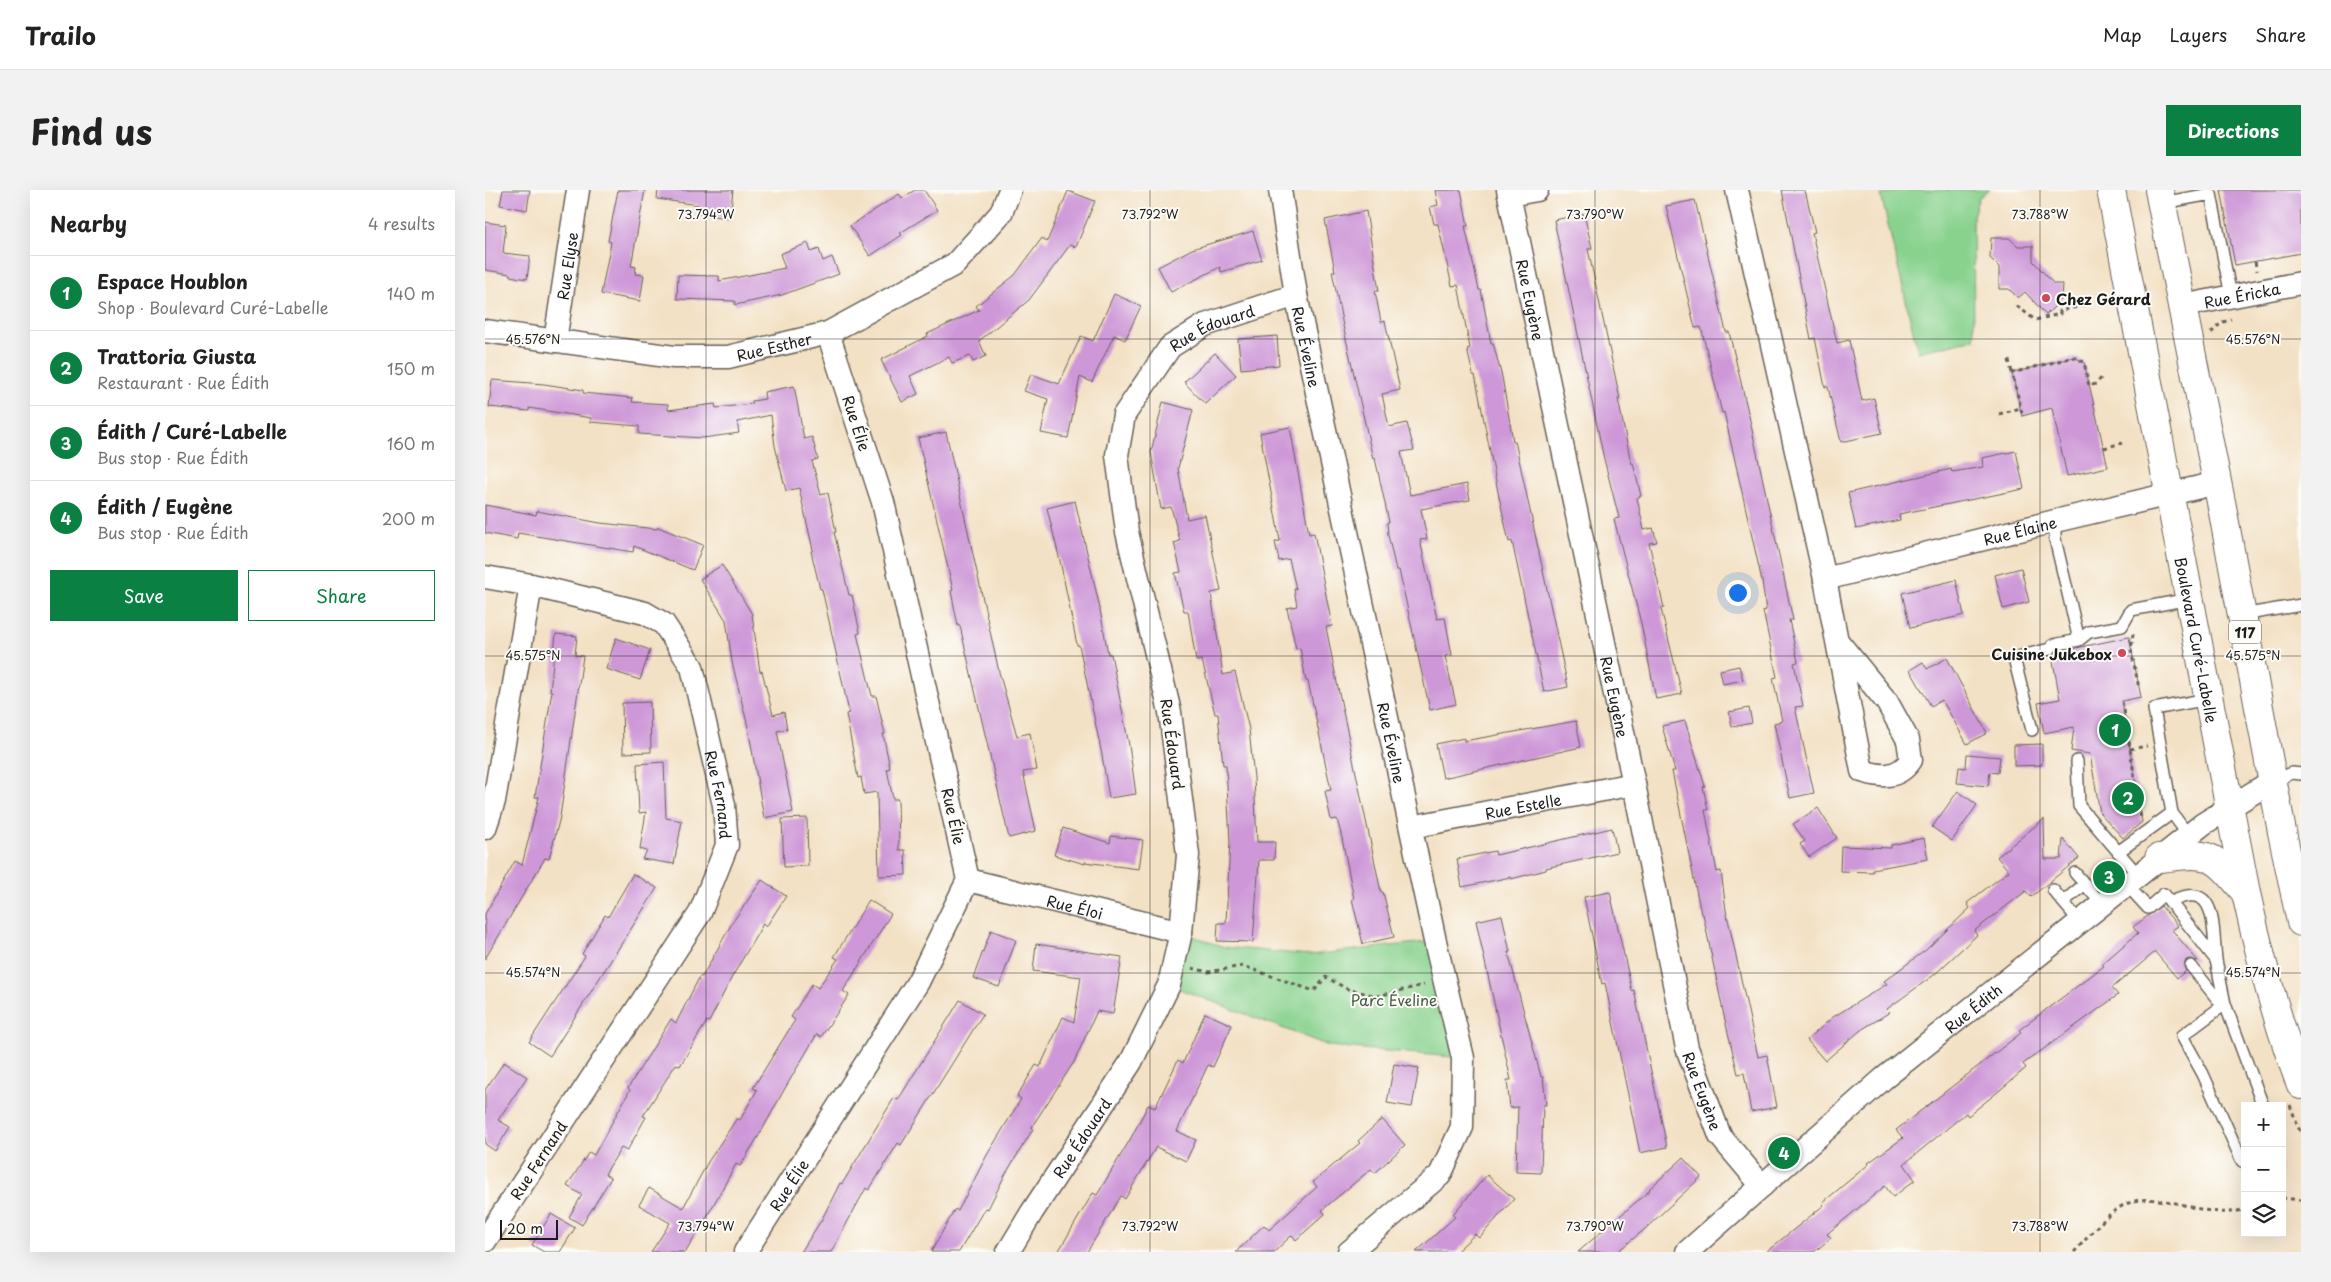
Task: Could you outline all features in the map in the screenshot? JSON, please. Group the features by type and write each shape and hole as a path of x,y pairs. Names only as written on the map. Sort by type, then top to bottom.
{"main road":[{"name":"Boulevard Curé-Labelle","path":"2111,190 2246,893 2263,968 2289,1053 2301,1085"},
{"name":"117","path":"2161,196 2217,483 2272,782 2294,855 2301,922"},
{"path":"2159,858 2195,854 2210,857 2223,865 2246,893"}],"street":[{"name":"Rue Elyse","path":"555,341 578,190"},
{"name":"Rue Esther","path":"485,331 674,357 728,358 828,333 955,264 1001,213 1010,190"},
{"name":"Rue Éveline","path":"1280,190 1297,295 1411,827 1463,1058 1462,1127 1440,1175 1349,1252"},
{"path":"1508,193 1537,190"},
{"path":"1737,190 1825,579 1862,771 1882,777 1905,768 1911,760 1908,740 1887,702 1838,642"},
{"name":"Rue Eugène","path":"1508,193 1634,784 1687,1048 1720,1136 1762,1186"},
{"name":"Rue Éricka","path":"2182,306 2233,306 2301,283"},
{"name":"Rue Édouard","path":"1008,1252 1032,1212 1131,1062 1169,986 1181,932 1188,855 1170,712 1127,532 1117,455 1124,415 1170,347 1205,325 1297,295"},
{"name":"Rue Élie","path":"745,1252 918,982 968,880 883,502 828,333"},
{"name":"Rue Élaine","path":"1825,579 2055,521 2217,483"},
{"name":"Rue Fernand","path":"485,577 645,613 664,624 692,668 724,805 727,845 700,913 485,1241"},
{"path":"485,828 494,802 531,586"},
{"name":"Rue Édith","path":"1687,1252 1883,1079 2188,835 2229,807 2272,782"},
{"name":"Rue Estelle","path":"1411,827 1634,784"},
{"name":"Rue Éloi","path":"968,880 1181,932"}],"lane":[{"path":"2161,196 2211,194 2233,306"},
{"path":"2055,521 2055,539 2079,640"},
{"path":"2032,730 2014,658 2050,649 2053,645 2079,640 2089,632 2122,626 2131,610 2189,599"},
{"path":"2242,615 2301,605"},
{"path":"2188,835 2172,813 2154,709 2208,699"},
{"path":"2077,761 2079,806 2118,852 2148,908 2165,894 2216,960"},
{"path":"2272,782 2292,773 2301,774"},
{"path":"2118,852 2172,813"},
{"path":"2075,873 2102,904"},
{"path":"2063,902 2085,884"},
{"path":"2053,890 2080,922"},
{"path":"2171,902 2181,896 2194,894 2205,900 2211,914 2216,960 2225,1004 2262,1102"},
{"path":"2191,966 2219,1001 2225,1004"},
{"path":"2225,1004 2183,1036 2203,1074 2241,1159"}],"path":[{"path":"2255,262 2258,274"},
{"path":"2017,306 2035,320 2060,314 2060,311 2094,303"},
{"path":"2056,305 2060,311"},
{"name":"Rue Éricka","path":"2211,333 2233,306"},
{"path":"2012,373 2074,358 2083,362 2089,386 2096,384 2102,377"},
{"path":"1999,414 2021,411 2009,360"},
{"path":"2104,448 2122,443"},
{"path":"2133,639 2131,650 2139,688"},
{"path":"2123,710 2142,822"},
{"path":"1174,963 1208,972 1243,966 1314,991 1326,977 1347,989 1377,996 1445,981"},
{"path":"2286,1198 2301,1200"},
{"path":"2073,1252 2112,1212 2124,1205 2137,1201 2155,1200 2225,1213 2241,1209"}],"green space":[{"path":"1902,190 1990,190 1979,197 1973,216 1974,339 1918,352 1881,195"},
{"name":"Parc Éveline","path":"1181,932 1224,947 1310,955 1435,941 1463,1058 1329,1046 1169,985"}],"building":[{"path":"503,190 530,190 527,210 500,205"},
{"path":"618,190 645,190 631,266 636,267 635,274 644,275 640,301 601,294 611,242 608,241"},
{"path":"658,190 733,190 730,218 697,214 698,205 657,199"},
{"path":"915,190 924,190 937,210 900,233 902,235 870,256 850,226 899,194 902,198"},
{"path":"1435,190 1461,190 1468,226 1465,226 1479,290 1481,290 1491,343 1493,343 1502,377 1513,441 1515,441 1568,687 1544,692 1512,541 1509,542 1498,492 1475,375 1473,375 1467,349 1470,348 1458,285 1452,286 1438,224 1434,224 1430,207 1438,205"},
{"path":"1782,190 1805,190 1815,232 1812,233 1837,343 1849,340 1862,401 1874,398 1882,433 1841,442 1828,387 1825,387 1815,338 1811,339"},
{"path":"2221,190 2301,190 2301,253 2235,265"},
{"path":"1068,191 1095,201 1076,247 1070,245 1029,300 979,341 986,356 973,362 970,356 952,363 949,357 910,376 918,394 902,402 881,360 928,336 927,334 979,310 976,306 1015,275 1042,238 1047,242"},
{"path":"1695,200 1726,332 1729,332 1749,416 1793,620 1789,620 1798,662 1794,663 1803,706 1795,707 1814,793 1790,798 1774,723 1782,721 1773,678 1777,677 1763,611 1766,610 1762,581 1724,412 1722,413 1701,327 1695,328 1666,206"},
{"path":"1366,211 1379,291 1375,291 1381,322 1385,321 1400,390 1382,394 1389,427 1407,423 1414,450 1401,452 1410,495 1467,484 1470,500 1421,509 1427,539 1420,540 1437,619 1445,618 1452,655 1445,656 1456,704 1430,710 1399,570 1396,570 1388,535 1387,522 1389,522 1342,321 1332,271 1335,271 1325,220"},
{"path":"1584,214 1592,248 1588,249 1620,399 1618,399 1631,463 1633,463 1641,496 1637,498 1644,530 1653,528 1657,542 1649,543 1664,608 1661,609 1682,694 1656,699 1641,623 1614,519 1619,518 1604,459 1554,220"},
{"path":"485,222 506,225 503,253 530,256 527,279 485,270"},
{"path":"1253,231 1262,260 1221,272 1220,267 1171,292 1158,267 1192,249"},
{"path":"1991,238 2009,238 2018,246 2033,246 2033,261 2054,284 2063,284 2062,299 2046,315 2025,292 2018,298 2009,289 1999,289 1999,267 1990,258"},
{"path":"808,243 811,252 819,249 823,261 832,257 839,274 782,295 735,305 735,301 677,299 678,275 719,276 719,281 785,268 780,254"},
{"path":"1114,294 1141,306 1125,340 1114,335 1092,382 1080,377 1068,438 1041,433 1048,399 1024,391 1031,374 1059,384 1081,336 1093,341"},
{"path":"1277,336 1279,365 1241,369 1238,339"},
{"path":"1215,353 1236,375 1205,404 1184,382"},
{"path":"2074,357 2084,362 2108,467 2067,476 2052,408 2022,416 2012,373"},
{"path":"492,380 544,384 583,390 583,393 633,398 632,402 668,404 668,410 715,404 716,408 752,404 752,401 765,399 764,392 794,386 804,439 812,437 818,459 812,461 821,495 828,493 836,532 834,532 849,595 852,595 860,633 857,634 872,696 876,696 885,734 883,734 890,768 887,769 893,799 898,799 899,850 905,850 906,875 879,876 877,792 864,794 861,777 858,778 846,714 849,713 847,703 822,589 820,589 811,551 813,550 799,488 786,491 775,446 771,415 737,422 739,433 703,438 639,434 639,426 590,422 591,418 529,408 529,411 489,407"},
{"path":"1163,402 1193,410 1178,468 1187,519 1205,515 1221,591 1211,593 1223,675 1235,672 1249,729 1254,778 1257,842 1275,842 1274,860 1259,860 1253,942 1217,941 1218,923 1226,923 1230,841 1226,765 1223,765 1218,714 1215,714 1202,660 1196,661 1188,611 1184,611 1175,573 1181,572 1174,543 1180,541 1171,507 1161,509 1151,452"},
{"path":"1290,427 1309,534 1314,533 1332,626 1326,627 1337,683 1381,892 1383,892 1394,937 1363,944 1352,899 1354,899 1342,838 1337,819 1331,820 1325,791 1331,790 1308,681 1306,681 1300,648 1296,649 1287,608 1297,606 1294,589 1296,589 1289,559 1279,561 1275,542 1280,541 1260,433"},
{"path":"946,432 999,672 1017,736 1030,733 1037,770 1023,772 1036,831 1009,838 960,626 958,626 951,591 953,590 918,438"},
{"path":"2016,451 2024,489 1899,514 1900,520 1856,529 1848,493 1951,469 1952,472 1983,467 1982,458"},
{"path":"1075,501 1099,604 1108,654 1111,654 1129,745 1136,794 1109,798 1079,645 1077,645 1047,508"},
{"path":"485,505 536,515 537,511 600,523 657,529 658,527 703,545 693,570 634,546 633,552 518,533 517,539 485,533"},
{"path":"722,565 752,614 760,672 762,671 773,715 784,712 787,729 777,731 793,812 764,818 748,727 732,662 726,620 700,579"},
{"path":"2021,568 2029,602 2003,609 1995,575"},
{"path":"1956,580 1964,615 1910,628 1902,593"},
{"path":"556,634 577,636 575,655 583,656 560,817 549,859 545,858 485,959 485,914 515,861 522,865 539,797 535,797 552,691 550,691"},
{"path":"2129,637 2141,697 2122,701 2142,822 2123,838 2100,813 2090,754 2071,751 2074,727 2044,733 2038,703 2060,699 2052,656 2057,652"},
{"path":"616,638 650,650 640,680 606,669"},
{"path":"1947,658 1987,733 1967,744 1942,700 1931,706 1910,670 1923,662 1927,669"},
{"path":"1739,666 1743,680 1723,684 1720,670"},
{"path":"650,702 651,752 623,753 622,703"},
{"path":"1749,708 1752,723 1732,727 1729,712"},
{"path":"1576,721 1581,747 1443,778 1436,744 1464,738 1464,741"},
{"path":"1685,721 1705,786 1703,787 1708,810 1705,810 1717,872 1721,871 1726,910 1758,1057 1767,1055 1777,1107 1751,1112 1744,1073 1738,1074 1724,1016 1672,771 1675,771 1662,726"},
{"path":"2042,744 2042,765 2014,766 2014,745"},
{"path":"1967,754 2000,757 1998,773 1990,772 1988,786 1957,783 1959,767 1966,768"},
{"path":"664,762 666,818 682,821 674,864 642,859 647,851 640,849 646,812 639,813 637,764"},
{"path":"1958,791 1977,805 1952,841 1932,827"},
{"path":"1818,808 1837,838 1809,857 1800,844 1805,841 1793,824"},
{"path":"807,818 808,866 784,867 782,819"},
{"path":"2044,819 2045,859 2061,859 2063,839 2079,858 2031,897 2026,891 1974,931 1977,935 1934,975 1887,1009 1890,1012 1861,1030 1825,1061 1807,1040 1833,1017 1887,984 1884,981 1926,950 1970,908 1967,903 2009,871 1997,857"},
{"path":"1063,828 1110,843 1111,836 1143,840 1139,869 1085,862 1085,864 1054,855"},
{"path":"1612,828 1617,852 1546,868 1546,870 1511,879 1511,877 1462,887 1457,859 1495,851 1496,855"},
{"path":"1924,838 1928,859 1873,869 1873,872 1840,871 1841,846 1891,848 1891,845"},
{"path":"633,874 657,888 550,1056 529,1042 585,956 582,954 605,915 608,917"},
{"path":"762,880 786,896 766,927 763,924 732,977 709,1022 707,1021 680,1066 676,1064 643,1116 646,1117 627,1151 621,1148 605,1174 611,1178 582,1225 569,1217 582,1195 567,1186 589,1152 594,1155 630,1090 628,1088 671,1019 676,1023 700,976 702,977 732,923"},
{"path":"1610,892 1632,991 1634,990 1667,1147 1640,1153 1605,983 1602,984 1584,897"},
{"path":"869,900 891,914 843,991 849,995 821,1037 817,1034 761,1132 740,1166 736,1164 685,1252 651,1252 670,1223 639,1205 649,1188 683,1208 708,1162 737,1118 740,1120 757,1090 753,1088 795,1020 791,1017 812,984 818,988 838,959 834,957"},
{"path":"2161,906 2178,926 2172,930 2198,961 2186,960 2184,967 2186,971 2177,978 2155,952 2112,988 2118,995 2023,1064 2026,1068 1994,1095 1968,1116 1966,1113 1904,1164 1915,1180 1893,1197 1885,1186 1827,1234 1831,1238 1814,1252 1766,1252 1824,1205 1822,1203 1868,1163 1903,1138 1896,1130 2021,1033 2019,1030 2104,966 2102,964 2138,933 2133,927"},
{"path":"1502,915 1510,952 1508,952 1541,1077 1543,1077 1546,1105 1543,1105 1541,1173 1516,1172 1518,1107 1510,1108 1507,1080 1511,1080 1476,921"},
{"path":"991,930 1016,940 999,987 973,978"},
{"path":"1036,944 1122,957 1113,1014 1097,1011 1074,1062 1031,1128 1033,1129 1005,1175 988,1209 985,1208 959,1252 931,1252 955,1209 958,1211 987,1155 1021,1099 1017,1096 1036,1065 1040,1067 1063,1017 1074,1022 1081,977 1033,971"},
{"path":"960,1000 983,1014 901,1145 898,1143 869,1190 866,1188 831,1252 801,1252 822,1219 840,1183 842,1184 894,1098 898,1100"},
{"path":"1205,1013 1232,1025 1213,1067 1208,1065 1177,1131 1196,1140 1186,1161 1156,1147 1125,1199 1121,1196 1087,1252 1058,1252 1093,1193 1097,1195 1148,1105 1155,1108 1178,1060 1183,1063"},
{"path":"504,1062 527,1077 498,1120 510,1127 495,1151 485,1144 485,1090"},
{"path":"1394,1064 1419,1068 1412,1107 1387,1103"},
{"path":"1382,1119 1405,1145 1375,1173 1371,1169 1322,1210 1325,1214 1296,1240 1292,1235 1274,1252 1236,1252 1264,1225 1269,1230 1317,1187 1313,1182 1360,1143 1358,1141"},
{"path":"1683,1158 1701,1177 1645,1229 1617,1252 1578,1252 1650,1190"},
{"path":"1487,1175 1514,1199 1479,1238 1475,1234 1456,1252 1416,1252 1455,1217 1453,1214"},
{"path":"551,1214 575,1228 560,1252 544,1252 532,1245"}],"place":[{"name":"Chez Gérard","path":"2046,298"},
{"name":"Cuisine Jukebox","path":"2122,653"},
{"name":"Espace Houblon","path":"2115,730"},
{"name":"Trattoria Giusta","path":"2128,798"},
{"name":"Édith / Curé-Labelle","path":"2109,877"},
{"name":"Édith / Eugène","path":"1784,1153"}]}
